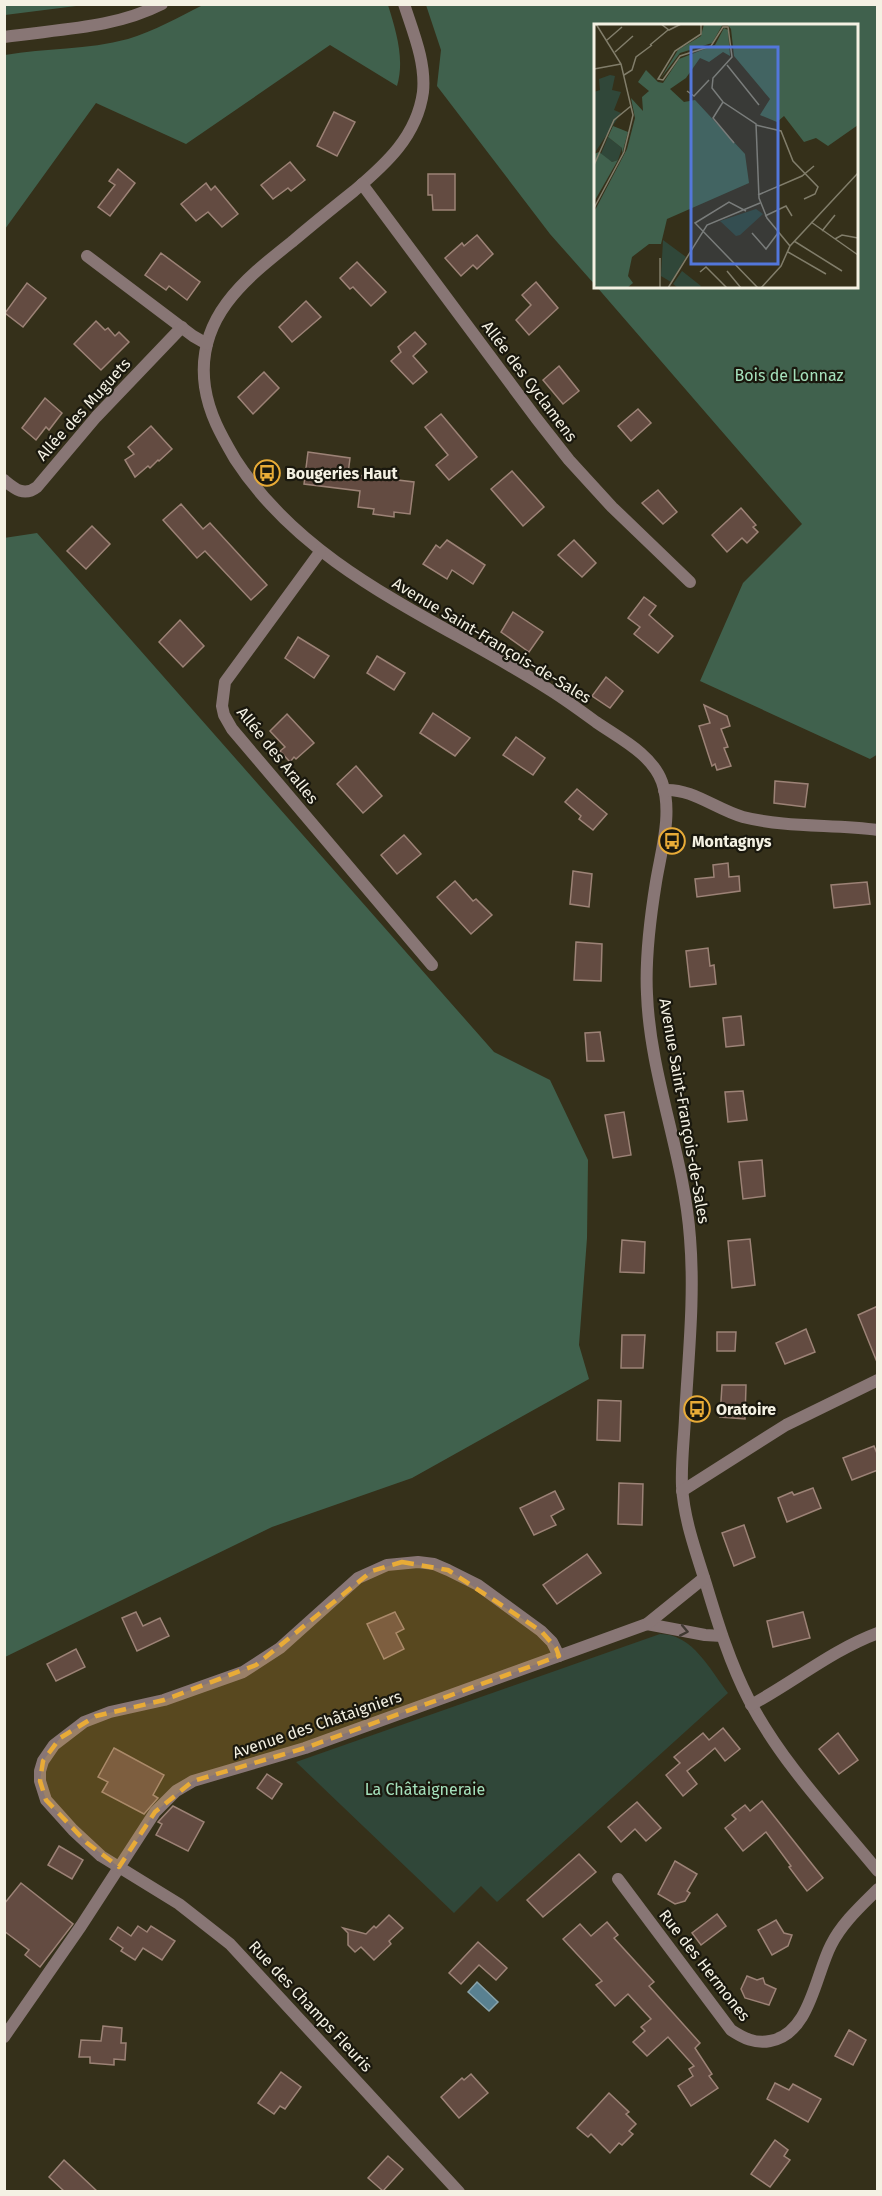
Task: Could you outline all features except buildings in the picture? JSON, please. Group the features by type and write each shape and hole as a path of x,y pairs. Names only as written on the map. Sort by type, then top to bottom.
{"street":[{"path":"4,37 113,23 134,17 162,4"},
{"name":"Avenue Saint-François-de-Sales","path":"404,4 423,73 421,102 416,121 396,152 362,184 246,281 221,310 207,344 203,372 209,409 220,435 259,491 320,552 380,592 548,689 647,759 657,772 664,790 666,813 648,941 647,993 657,1066 685,1187 690,1240 691,1300 682,1491 687,1524 722,1636"},
{"name":"Allée des Cyclamens","path":"362,184 569,459 612,507 690,582"},
{"path":"87,256 207,344"},
{"name":"Allée des Muguets","path":"4,480 21,492 26,493 37,487 96,417 182,327"},
{"name":"Allée des Aralles","path":"320,552 225,682 222,696 224,716 232,729 432,965"},
{"path":"664,790 676,789 741,816 768,822 809,827 878,830"},
{"path":"682,1491 786,1425 878,1380"},
{"path":"119,1867 87,1843 46,1800 42,1791 40,1771 43,1761 54,1745 72,1729 96,1716 164,1700 230,1678 256,1665 280,1648 346,1588 372,1570 402,1562 434,1564 448,1570 478,1585 542,1631 552,1642 559,1656"},
{"name":"Avenue des Châtaigniers","path":"4,2037 81,1926 161,1804 184,1785 297,1751 647,1624 704,1578"},
{"path":"647,1624 722,1636 751,1705 787,1758 878,1871"},
{"path":"751,1705 782,1688 852,1642 878,1633"},
{"name":"Rue des Champs Fleuris","path":"119,1867 197,1917 246,1959 459,2192"},
{"name":"Rue des Hermones","path":"618,1879 731,2030 740,2036 758,2042 778,2039 794,2028 805,2011 825,1957 837,1934 878,1889"}],"highlighted area":[{"path":"402,1562 448,1570 541,1631 556,1648 559,1656 305,1748 193,1781 155,1812 119,1867 87,1843 46,1800 40,1781 43,1761 60,1738 96,1716 164,1700 256,1665 372,1571"}],"green space":[{"path":"5,4 84,5 5,15"},
{"path":"203,5 388,5 400,55 397,86 330,45 186,144 96,103 5,229 5,55 113,43 157,28"},
{"name":"Bois de Lonnaz","path":"426,5 877,5 878,754 870,759 700,681 743,583 802,524 598,288 858,288 858,24 594,24 594,284 550,234 437,86 441,50"},
{"path":"37,533 494,1052 550,1080 588,1160 587,1238 579,1345 589,1379 412,1478 272,1527 5,1657 4,538"},
{"name":"La Châtaigneraie","path":"660,1634 682,1640 691,1647 700,1655 728,1693 497,1902 481,1886 454,1913 296,1762"}],"water":[{"path":"477,1982 498,2002 489,2011 468,1992"}],"place":[{"name":"Bougeries Haut","path":"267,473"},
{"name":"Montagnys","path":"672,841"},
{"name":"Oratoire","path":"697,1409"}]}
